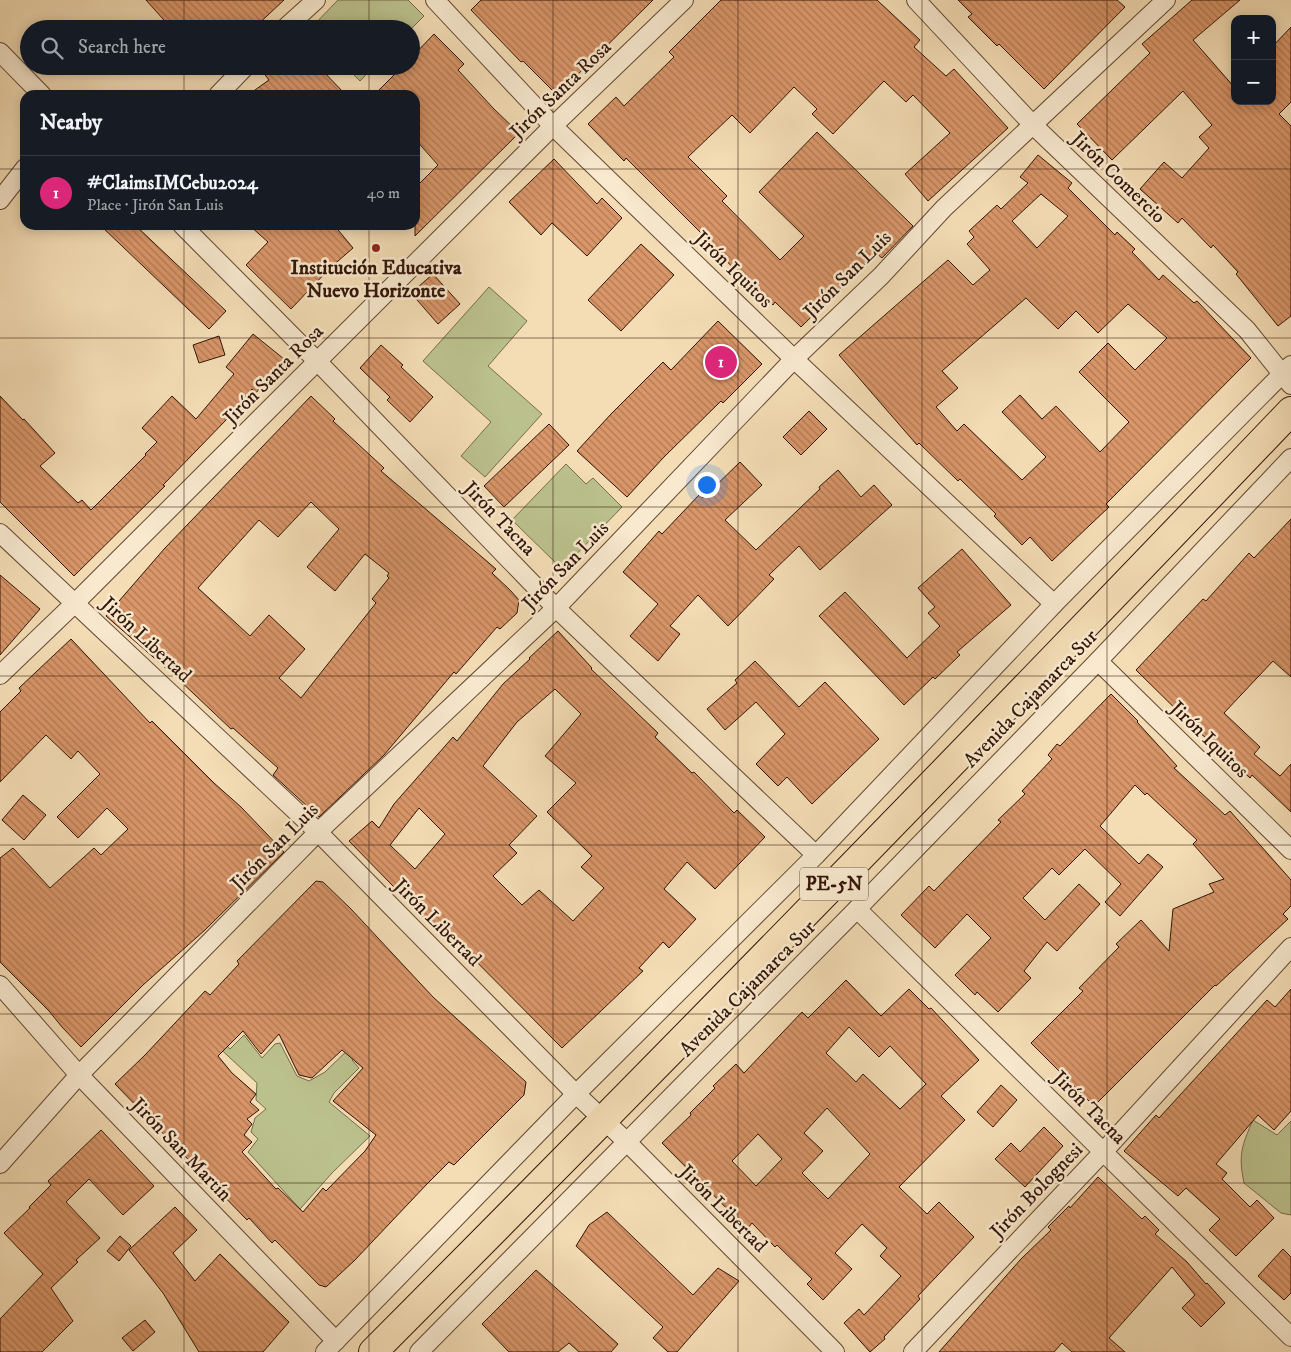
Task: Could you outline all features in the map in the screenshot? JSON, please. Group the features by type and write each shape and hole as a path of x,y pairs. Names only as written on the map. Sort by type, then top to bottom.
{"highway":[{"name":"PE-5N","path":"373,1352 604,1120 1078,635 1291,412"}],"street":[{"path":"294,20 316,0"},
{"name":"Jirón Iquitos","path":"435,0 554,126 794,359 1054,604"},
{"name":"Jirón Santa Rosa","path":"0,675 75,603 554,126 684,0"},
{"name":"Jirón Comercio","path":"916,0 1033,124 1246,330 1288,375"},
{"name":"Jirón San Luis","path":"0,1164 79,1075 318,832 556,608 794,359 881,276 944,208 1166,0"},
{"path":"0,52 20,72"},
{"path":"22,75 37,90"},
{"path":"223,90 237,75"},
{"path":"0,200 20,174"},
{"name":"Jirón Tacna","path":"187,230 318,361 556,608 816,855"},
{"path":"330,1346 576,1094 816,855 1054,604 1288,375"},
{"name":"Avenida Cajamarca Sur","path":"419,1352 857,909 1098,661 1291,458"},
{"name":"Jirón Libertad","path":"0,533 318,832 576,1094 626,1141 835,1352"},
{"name":"Jirón Iquitos","path":"1098,661 1291,850"},
{"name":"Jirón Tacna","path":"857,909 1291,1337"},
{"name":"Jirón Bolognesi","path":"913,1352 1103,1152 1291,947"},
{"name":"Jirón San Martín","path":"0,985 79,1075 330,1346"}],"green space":[{"path":"338,0 408,0 424,16 420,20 319,20"},
{"path":"354,75 366,75 360,81"},
{"path":"489,287 527,321 488,366 542,414 485,477 461,456 491,422 423,361"},
{"path":"566,464 586,484 593,478 622,507 562,569 512,520"},
{"path":"379,1031 352,1060 359,1068 334,1093 329,1102 370,1136 332,1173 300,1209 248,1152 258,1139 251,1132 255,1118 266,1109 256,1100 257,1083 213,1042 222,1040 230,1049 244,1035 262,1058 275,1044 280,1043 297,1076 309,1081 325,1072 356,1042"},
{"path":"1253,1120 1277,1135 1291,1121 1291,1215 1281,1213 1244,1183 1241,1165 1242,1150"}],"building":[{"path":"146,0 284,0 263,20 164,20"},
{"path":"481,0 653,0 557,95 523,61 521,62 471,10"},
{"path":"721,0 877,0 920,40 914,47 946,76 954,69 1008,128 928,201 905,174 950,133 913,95 906,102 884,81 833,134 812,114 817,109 794,87 750,133 732,115 688,157 727,196 722,201 780,260 804,236 759,192 817,132 913,226 882,258 876,253 801,327 775,302 773,305 750,282 748,283 626,158 624,161 588,124 616,97 624,106 674,57 669,52"},
{"path":"958,0 1117,0 1125,7 1044,89 999,44 997,46 968,17 972,14"},
{"path":"1192,0 1240,0 1193,40 1231,83 1231,105 1276,105 1276,43 1291,27 1291,102 1279,114 1291,126 1291,316 1278,326 1236,274 1238,272 1213,245 1211,248 1182,218 1178,223 1140,189 1164,162 1182,178 1209,148 1199,137 1212,125 1183,91 1112,160 1077,124 1150,53 1142,44"},
{"path":"434,34 464,64 458,70 519,133 415,236 415,230 420,230 420,183 438,165 420,145 420,90 379,90 394,75 420,75 420,49"},
{"path":"265,75 327,75 341,90 255,90 269,80"},
{"path":"1038,155 1072,183 1068,188 1115,235 1117,232 1135,249 1132,252 1159,280 1163,275 1194,303 1197,301 1251,358 1106,504 1109,507 1052,561 1030,537 1022,545 994,516 996,514 960,479 958,481 919,443 917,445 839,355 948,260 973,285 990,270 967,244 974,237 969,231 997,205 1001,209 1028,183 1020,177","holes":["1041,194 1068,216 1037,248 1012,221","1026,298 1058,329 1076,311 1098,333 1128,304 1167,338 1135,370 1108,343 1079,372 1129,422 1100,452 1056,406 1042,419 1020,395 1002,412 1046,457 1022,480 964,424 957,431 936,407 958,388 942,371"]},
{"path":"554,159 597,204 602,198 622,218 587,256 552,223 541,235 509,202"},
{"path":"105,230 140,230 226,311 209,329"},
{"path":"255,230 338,230 353,248 330,268 291,309 246,265 268,242"},
{"path":"641,244 674,275 621,331 588,300"},
{"path":"433,274 460,304 438,324 411,293"},
{"path":"718,321 762,364 664,457 627,497 577,451 663,362 671,370"},
{"path":"253,334 284,359 256,393 252,389 226,420 163,485 165,486 74,576 0,502 0,396 55,453 40,466 78,503 82,500 91,510 157,442 142,428 172,396 196,419 234,374 226,367"},
{"path":"219,336 225,355 199,363 193,345"},
{"path":"381,345 433,397 410,422 387,400 390,397 360,368"},
{"path":"311,396 335,419 333,421 384,468 381,471 496,569 492,573 519,600 517,613 500,629 497,627 456,674 454,672 384,755 319,817 273,775 278,768 233,728 231,729 176,677 106,616 165,548","holes":["311,502 339,529 307,567 335,591 365,554 389,573 387,576 389,578 372,599 376,603 301,698 279,678 305,649 269,615 250,636 198,588 259,520 278,537"]},
{"path":"809,411 827,429 801,455 783,437"},
{"path":"549,424 569,445 504,507 484,486"},
{"path":"740,462 762,485 725,520 756,550 838,470 861,497 874,485 892,505 820,570 799,546 769,575 774,579 728,626 698,595 670,626 680,634 658,661 630,636 658,604 623,572 659,531 662,534 699,495 703,498"},
{"path":"1291,519 1291,677 1273,661 1224,713 1260,747 1254,754 1280,776 1291,764 1291,812 1252,775 1250,778 1197,730 1136,670 1203,599 1206,601 1249,553 1254,558"},
{"path":"962,549 1011,605 957,652 960,655 935,679 933,677 904,705 819,616 845,592 907,658 940,626 928,613 935,607 918,588"},
{"path":"0,575 40,609 0,655"},
{"path":"558,631 591,669 658,733 655,737 692,773 694,772 734,813 737,810 765,837 715,889 687,862 664,889 696,919 669,948 663,942 639,968 643,971 562,1048 441,926 436,930 349,841 372,821 379,828 394,804 453,737 457,741 503,684","holes":["555,689 581,714 545,756 576,783 547,812 592,856 581,867 604,888 573,921 539,890 522,905 493,876 517,853 509,845 537,816 483,766 517,722","419,808 445,834 415,869 390,845"]},
{"path":"71,639 150,723 152,721 214,783 241,807 284,852 205,930 143,985 81,1047 49,1011 0,962 0,858 13,848 50,888 94,848 101,855 128,829 107,808 78,838 57,817 100,774 78,751 71,759 46,735 0,782 0,712 21,691 19,688"},
{"path":"755,661 799,707 825,682 879,739 812,804 787,777 778,786 756,764 785,734 756,702 725,730 707,709 737,683 735,680"},
{"path":"1111,694 1138,721 1177,766 1174,768 1225,815 1230,811 1291,880 1291,906 1283,914 1288,919 1215,985 1094,1106 1031,1043 1083,991 1079,988 1119,947 1116,944 1141,920 1169,951 1173,909 1214,892 1209,884 1224,879 1193,844 1197,840 1147,793 1145,795 1135,785 1100,826 1139,864 1148,854 1163,867 1120,916 1105,902 1121,884 1085,849 1059,875 1052,868 1023,898 1045,920 1079,884 1100,904 1057,951 1047,942 1024,971 1031,978 998,1012 977,992 975,995 955,975 991,938 967,914 935,948 901,915 929,886 934,891 1001,822 998,820 1025,794 1022,791 1052,759 1048,755 1057,744 1060,746"},
{"path":"23,795 46,815 24,840 2,820"},
{"path":"316,881 323,882 351,909 433,997 526,1082 524,1095 454,1165 449,1162 354,1261 326,1287 319,1285 275,1240 272,1243 249,1218 247,1220 115,1084 205,991 210,995 239,964 237,961","holes":["243,1031 261,1054 279,1034 299,1075 312,1078 342,1050 363,1068 333,1101 376,1135 365,1151 326,1191 323,1188 303,1212 278,1188 276,1189 242,1152 252,1142 244,1135 252,1124 247,1119 259,1110 250,1102 256,1094 232,1073 218,1056"]},
{"path":"846,980 881,1016 909,989 929,1009 931,1008 979,1060 941,1096 965,1120 899,1187 927,1214 939,1202 974,1237 918,1296 920,1299 884,1337 885,1339 870,1352 844,1323 859,1309 864,1315 901,1276 880,1256 887,1248 862,1224 835,1253 852,1269 823,1300 807,1284 812,1279 777,1245 775,1247 752,1223 747,1229 662,1143 691,1115 690,1113 715,1088 713,1086 736,1064 744,1073 802,1012 808,1018","holes":["849,1027 879,1057 890,1046 926,1084 900,1109 863,1074 856,1082 826,1053","827,1108 870,1154 828,1199 802,1173 823,1151 804,1133","758,1134 782,1159 756,1186 732,1161"]},
{"path":"1291,989 1291,1111 1274,1130 1258,1115 1216,1164 1227,1173 1222,1179 1250,1207 1257,1200 1274,1218 1236,1256 1209,1230 1220,1219 1186,1188 1178,1196 1124,1151 1156,1115 1159,1118 1267,1000 1275,1007"},
{"path":"1001,1085 1017,1100 993,1127 977,1112"},
{"path":"1044,1127 1063,1146 1025,1187 995,1159 1011,1143 1020,1152"},
{"path":"101,1130 154,1186 123,1215 89,1179 66,1202 100,1238 76,1260 78,1262 51,1288 73,1321 42,1352 0,1352 0,1319 43,1274 4,1233 51,1185 48,1181"},
{"path":"1098,1177 1142,1219 1145,1216 1159,1230 1155,1234 1187,1262 1225,1303 1201,1327 1182,1308 1195,1295 1172,1267 1109,1338 1125,1352 1072,1352 1062,1343 1054,1352 939,1352 1021,1259 1051,1230 1048,1227 1069,1206 1070,1208"},
{"path":"175,1207 197,1230 173,1253 195,1281 220,1254 289,1322 263,1352 199,1352 163,1293 129,1250"},
{"path":"607,1212 693,1295 718,1268 739,1281 677,1352 668,1352 653,1338 663,1327 576,1246 589,1225"},
{"path":"120,1236 131,1246 119,1261 107,1251"},
{"path":"1283,1249 1291,1257 1291,1293 1284,1300 1258,1276"},
{"path":"536,1270 618,1344 611,1352 579,1352 569,1343 558,1352 509,1352 482,1324"},
{"path":"145,1320 155,1332 133,1351 122,1338"}],"place":[{"name":"Institución Educativa Nuevo Horizonte","path":"376,248"},
{"name":"#ClaimsIMCebu2024","path":"721,362"}]}
